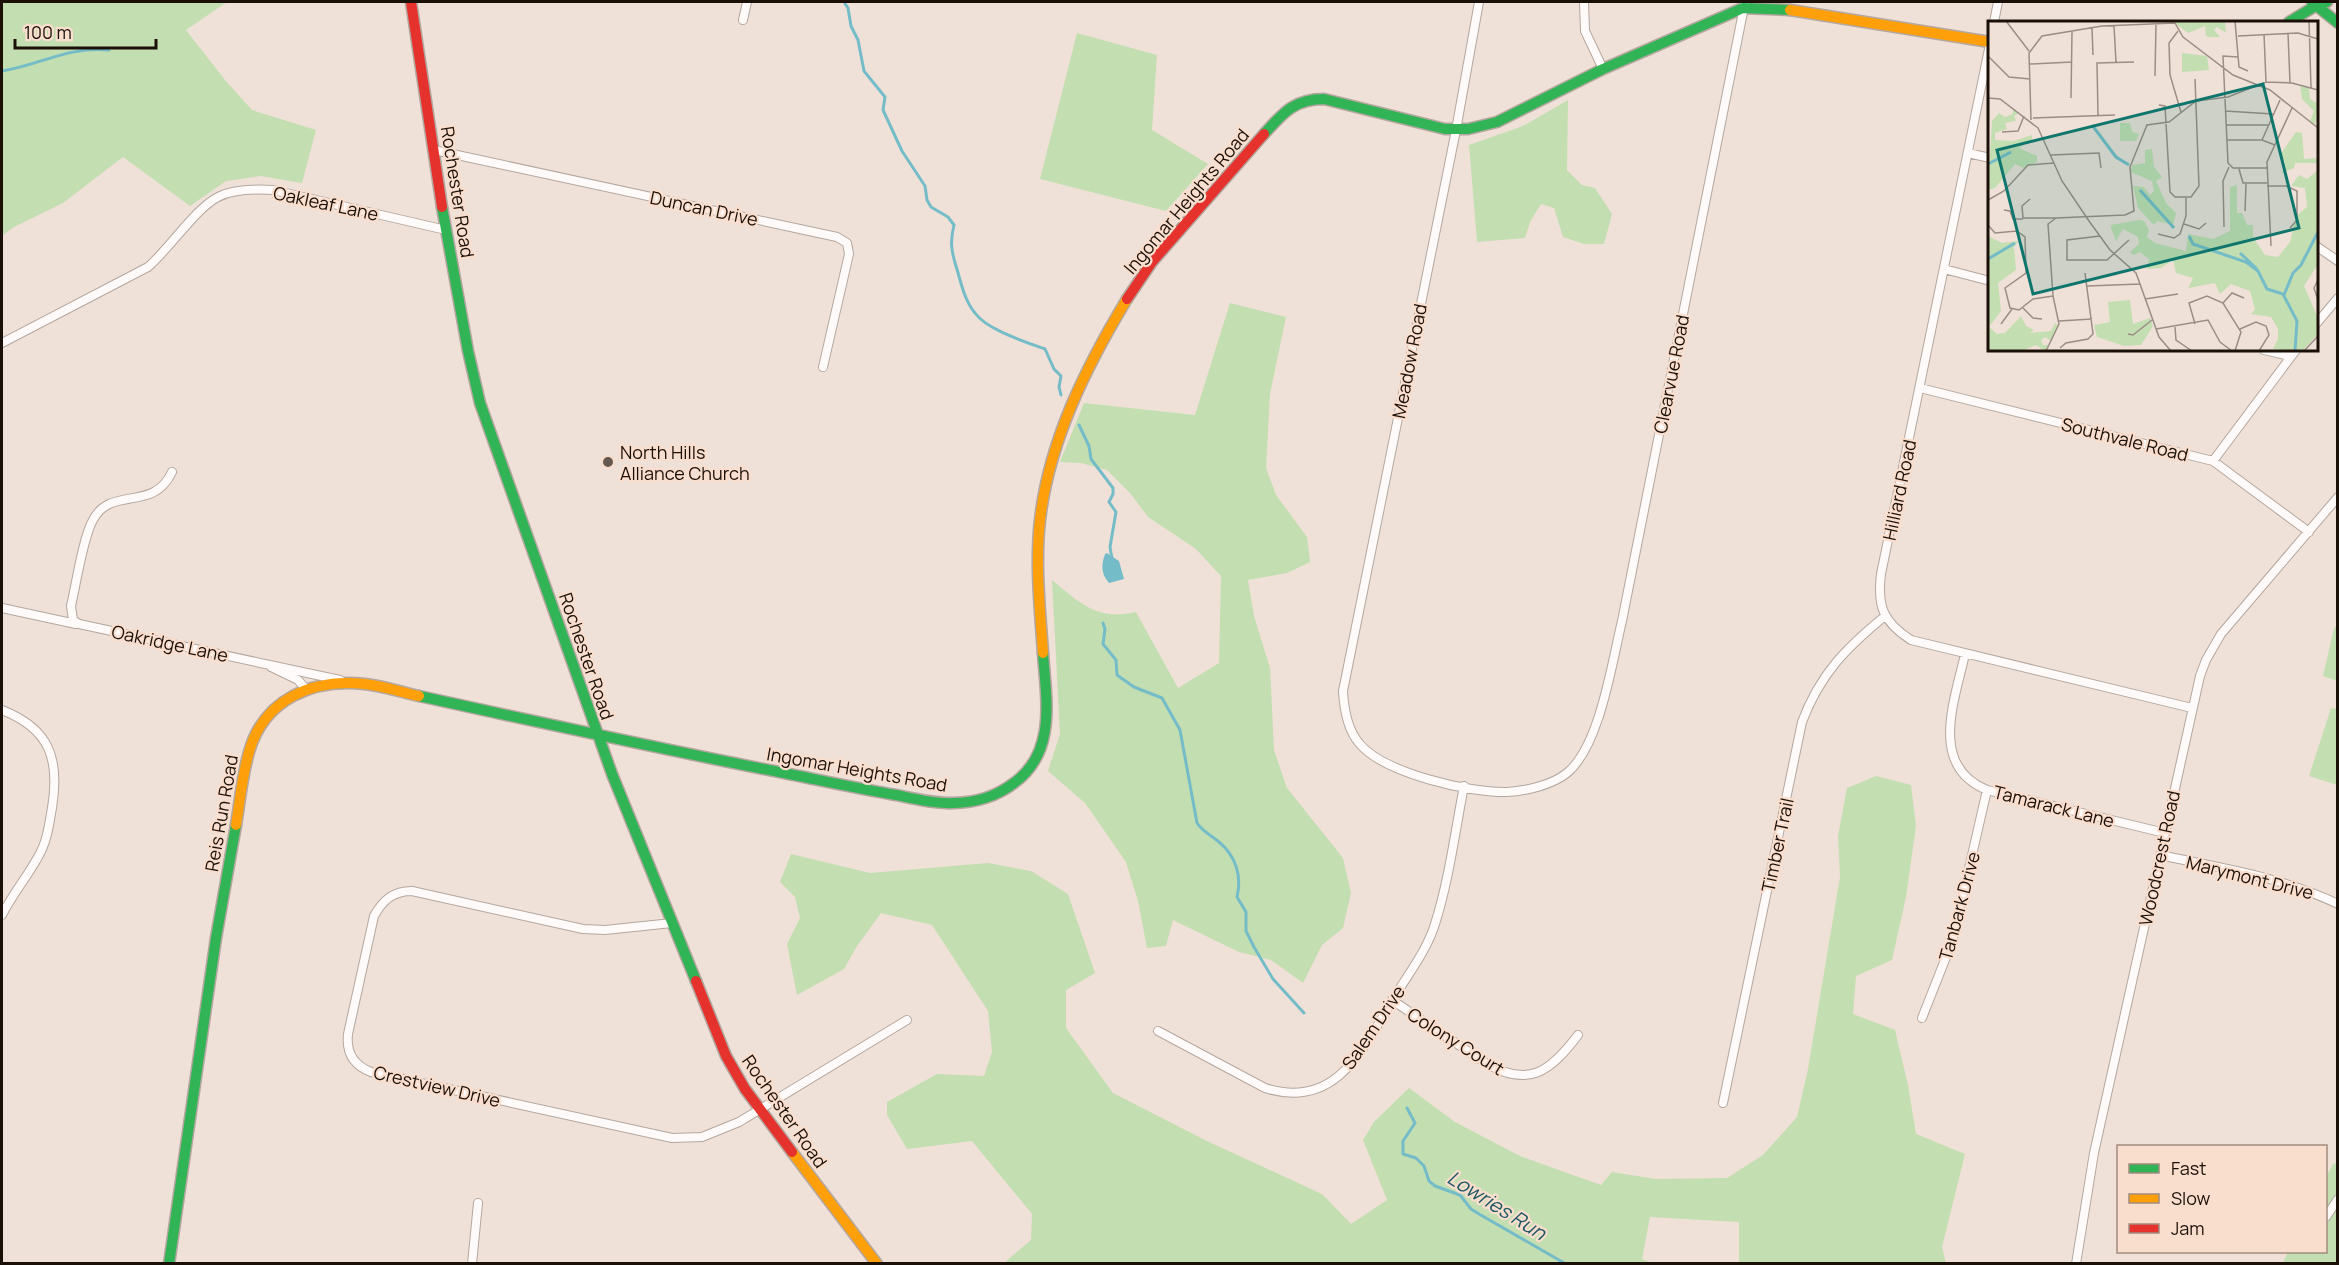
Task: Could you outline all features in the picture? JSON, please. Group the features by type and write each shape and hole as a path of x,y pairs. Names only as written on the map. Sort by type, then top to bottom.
{"main road":[{"name":"Rochester Road","path":"411,2 446,230 480,403 598,735 726,1056 745,1089 877,1263"},
{"path":"2291,21 2318,3 2337,23"},
{"name":"Ingomar Heights Road","path":"598,735 937,802 962,803 981,800 1012,785 1029,771 1040,752 1046,728 1038,529 1048,471 1066,416 1080,386 1138,282 1152,262 1280,116 1292,106 1312,99 1324,99 1438,128 1456,130 1497,122 1603,69 1744,5 1780,8 1988,43"},
{"name":"Reis Run Road","path":"170,1263 216,938 249,752 258,728 267,715 284,699 304,688 350,682 598,735"}],"street":[{"path":"743,20 747,2"},
{"name":"Meadow Road","path":"1347,720 1343,692 1344,678 1456,130 1479,2"},
{"path":"1584,2 1585,31 1603,69"},
{"path":"1994,21 1998,2"},
{"name":"Clearvue Road","path":"1347,720 1358,742 1378,759 1417,776 1464,786 1508,792 1546,783 1566,773 1582,757 1597,720 1622,621 1744,5"},
{"name":"Hilliard Road","path":"1885,616 1880,596 1881,574 1988,48"},
{"name":"Duncan Drive","path":"434,150 837,237 847,243 849,254 823,367"},
{"path":"1968,153 1988,158"},
{"name":"Oakleaf Lane","path":"2,343 148,267 162,255 204,208 216,198 227,193 273,190 446,230"},
{"path":"2318,247 2337,261"},
{"path":"1944,269 1988,281"},
{"path":"2318,322 2337,298"},
{"path":"2274,351 2293,353"},
{"path":"2213,461 2293,353"},
{"name":"Southvale Road","path":"1920,388 2213,461 2309,532"},
{"path":"79,624 73,620 71,606 93,519 108,504 117,500 154,494 162,489 172,472"},
{"name":"Woodcrest Road","path":"2076,1263 2094,1153 2192,708 2203,668 2221,634 2337,497"},
{"name":"Oakridge Lane","path":"2,608 350,682"},
{"path":"1885,616 1893,626 1911,640 2192,708"},
{"name":"Timber Trail","path":"1723,1102 1802,722 1815,692 1832,664 1848,647 1885,616"},
{"name":"Tamarack Lane","path":"1965,654 1950,720 1950,743 1956,764 1962,773 1978,787 1987,790 2165,833"},
{"name":"Oakridge Lane","path":"262,662 298,680 304,688"},
{"path":"2,710 16,715 39,733 46,743 55,767 50,821 44,844 39,856 2,915"},
{"name":"Salem Drive","path":"1158,1031 1265,1088 1295,1095 1310,1092 1341,1075 1360,1050 1429,938 1434,926 1464,786"},
{"name":"Tanbark Drive","path":"1922,1018 1952,942 1987,790"},
{"name":"Marymont Drive","path":"2160,855 2299,887 2337,904"},
{"name":"Crestview Drive","path":"672,922 605,930 583,929 412,891 397,893 384,900 374,916 348,1034 347,1044 350,1054 362,1068 371,1072 672,1138 702,1137 739,1122 907,1020"},
{"name":"Colony Court","path":"1392,1000 1497,1071 1510,1075 1545,1070 1556,1063 1578,1035"},
{"path":"2327,1214 2337,1199"},
{"path":"472,1263 478,1203"}],"green space":[{"path":"2,2 227,2 186,30 252,110 316,130 302,183 261,176 226,181 190,206 123,157 63,203 14,227 2,236"},
{"path":"1077,33 1157,55 1152,130 1208,164 1166,211 1040,179"},
{"path":"1568,100 1567,170 1582,185 1595,188 1612,214 1604,244 1584,244 1563,237 1554,208 1541,204 1530,222 1525,238 1477,242 1469,145 1523,126"},
{"path":"1230,303 1286,317 1270,394 1266,468 1276,495 1307,537 1310,562 1287,573 1248,580 1254,616 1270,668 1274,750 1287,788 1343,858 1351,893 1343,928 1322,945 1303,983 1271,960 1239,952 1173,920 1166,946 1147,948 1138,901 1126,862 1085,803 1048,771 1060,734 1052,580 1081,603 1100,612 1122,614 1136,612 1178,688 1219,663 1221,576 1196,549 1148,517 1130,493 1107,470 1081,463 1060,462 1084,403 1195,415"},
{"path":"2337,626 2337,681 2323,676 2334,628"},
{"path":"2331,708 2337,709 2337,785 2309,776"},
{"path":"1876,776 1911,785 1916,826 1906,897 1892,960 1856,976 1853,1014 1895,1030 1908,1085 1916,1134 1965,1154 1942,1247 1946,1263 1739,1263 1739,1222 1650,1217 1642,1259 1651,1263 1004,1263 1031,1240 1032,1214 972,1141 907,1149 887,1115 887,1102 937,1074 984,1076 992,1052 988,1011 932,925 881,913 857,946 844,969 797,995 787,944 800,918 795,897 780,882 791,854 870,873 988,863 1031,871 1068,894 1095,973 1066,990 1066,1028 1113,1093 1207,1141 1322,1194 1351,1224 1387,1200 1363,1140 1374,1122 1409,1088 1455,1122 1520,1156 1601,1185 1612,1172 1656,1179 1727,1178 1763,1155 1797,1117 1808,1069 1840,877 1838,836 1847,788"},
{"path":"2337,1163 2337,1263 2282,1264 2288,1253 2327,1253 2327,1175 2333,1164"}],"water":[{"path":"1107,553 1119,561 1124,579 1109,583 1106,580 1102,566"}],"waterway":[{"path":"844,2 858,40 864,71 885,97 883,110 902,151 925,186 927,200 931,207 948,217 954,225 952,250 968,302 975,313 988,325 1007,335 1045,349 1054,369 1061,376 1059,387 1061,395"},
{"path":"2,71 68,53 109,50"},
{"name":"Lowries Run","path":"1079,425 1089,446 1091,459 1113,488 1109,502 1116,512 1110,547 1112,559"},
{"name":"Lowries Run","path":"1103,623 1105,629 1103,644 1116,660 1117,675 1134,687 1162,698 1180,730 1197,823 1230,854 1238,874 1237,897 1246,912 1246,931 1273,979 1304,1013"},
{"name":"Lowries Run","path":"1407,1108 1415,1123 1403,1141 1403,1154 1416,1158 1424,1166 1429,1181 1435,1186 1460,1195 1471,1209 1566,1264"}],"traffic: fast":[{"path":"2312,2 2338,23"},
{"path":"2291,21 2317,5 2327,2"},
{"path":"1264,134 1290,109 1305,102 1324,99 1445,129 1468,129 1497,122 1603,69 1743,8 1790,10"},
{"path":"442,207 468,351 480,403 612,774 696,981"},
{"path":"419,696 856,788 932,802 962,803 986,798 1007,788 1028,770 1037,756 1046,724 1043,653"},
{"path":"169,1264 216,938 236,825"}],"traffic: slow":[{"path":"1790,10 1988,42"},
{"path":"1043,653 1038,553 1045,491 1061,433 1072,405 1097,351 1127,299"},
{"path":"236,825 243,779 256,734 266,718 293,696 309,689 346,683 372,685 419,696"},
{"path":"792,1152 877,1264"}],"traffic: jam":[{"path":"411,2 442,207"},
{"path":"1127,299 1152,262 1264,134"},
{"path":"696,981 726,1056 745,1089 792,1152"}],"place":[{"name":"North Hills Alliance Church","path":"608,462"}]}
